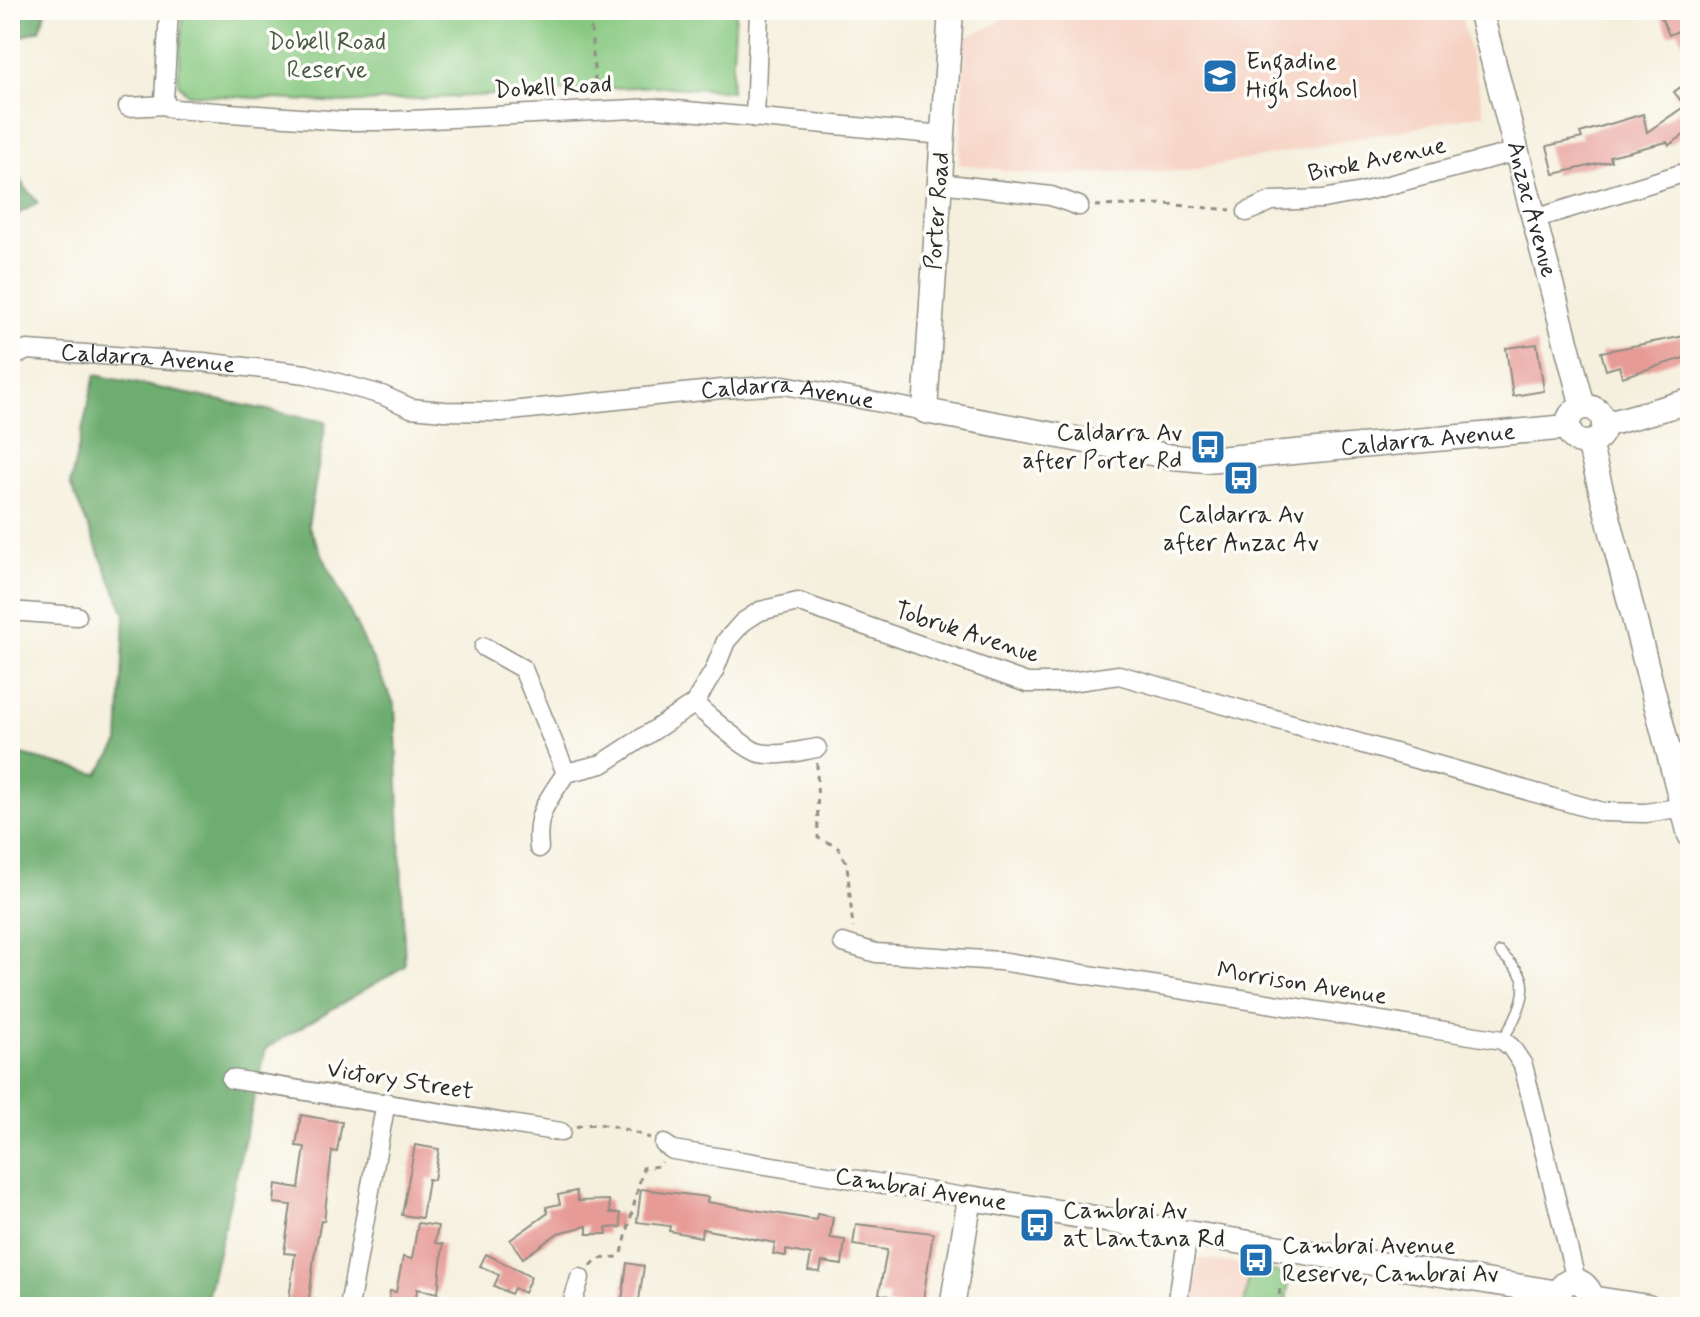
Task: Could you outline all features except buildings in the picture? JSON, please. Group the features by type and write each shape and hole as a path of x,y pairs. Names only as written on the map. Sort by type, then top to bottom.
{"street":[{"path":"166,105 169,10"},
{"path":"755,118 759,10"},
{"name":"Anzac Avenue","path":"1480,10 1583,407"},
{"name":"Porter Road","path":"925,411 951,11"},
{"name":"Dobell Road","path":"128,107 166,105 191,111 342,121 655,108 943,135"},
{"name":"Birok Avenue","path":"1247,212 1272,201 1323,199 1362,192 1518,151"},
{"path":"1534,219 1690,171"},
{"path":"940,183 1051,196 1079,206"},
{"name":"Caldarra Avenue","path":"10,358 27,350 203,362 291,373 382,395 411,408 444,411 501,412 784,385 1173,457 1206,460 1568,427"},
{"path":"1690,401 1596,434 1575,439 1568,427 1571,416 1583,407 1599,413 1596,434 1690,835"},
{"name":"Tobruk Avenue","path":"566,773 602,764 694,704 714,671 726,641 743,622 760,611 798,602 1027,683 1063,683 1119,675 1603,812 1646,813 1683,807"},
{"path":"10,611 77,616"},
{"path":"484,647 523,669 566,773 545,804 537,828 539,848"},
{"path":"694,704 757,753 780,754 817,748"},
{"name":"Morrison Avenue","path":"843,943 876,953 1000,961 1502,1040"},
{"path":"1502,1040 1523,1065 1575,1297"},
{"name":"Victory Street","path":"231,1079 561,1132"},
{"path":"349,1307 386,1102"},
{"name":"Cambrai Avenue","path":"668,1147 1648,1307"},
{"path":"952,1307 970,1198"},
{"path":"1177,1307 1188,1233"},
{"path":"571,1307 579,1281"}],"lane":[{"name":"Porter Road","path":"951,11 982,10"},
{"path":"1500,952 1522,976 1523,982 1517,1015 1502,1040"}],"path":[{"path":"596,110 591,29 597,10"},
{"path":"1079,206 1166,204 1247,212"},
{"path":"817,748 818,838 838,847 847,864 851,893 854,933 843,943"},
{"path":"561,1132 587,1123 630,1131 668,1147 659,1166 643,1168 622,1253 618,1257 597,1259 579,1281"},
{"path":"1278,1307 1280,1288 1287,1271"}],"shaded area":[{"name":"Engadine High School","path":"1010,10 1460,10 1485,114 1188,171 1038,175 959,164 966,38 995,25"},
{"path":"1199,1258 1250,1266 1244,1307 1192,1307"}],"green space":[{"path":"10,10 46,10 40,30 10,40"},
{"name":"Dobell Road Reserve","path":"183,10 736,10 731,91 656,86 343,103 187,94 178,83"},
{"path":"10,168 38,203 10,218"},
{"path":"95,375 326,422 308,525 395,706 405,966 266,1048 205,1307 10,1307 10,752 98,774 119,743 125,614 70,484"},
{"path":"1250,1266 1290,1275 1285,1307 1244,1307"}],"place":[{"name":"Engadine High School","path":"1220,76"},
{"name":"Caldarra Av after Porter Rd","path":"1208,447"},
{"name":"Caldarra Av after Anzac Av","path":"1241,478"},
{"name":"Cambrai Av at Lantana Rd","path":"1037,1225"},
{"name":"Cambrai Avenue Reserve, Cambrai Av","path":"1256,1260"}]}
